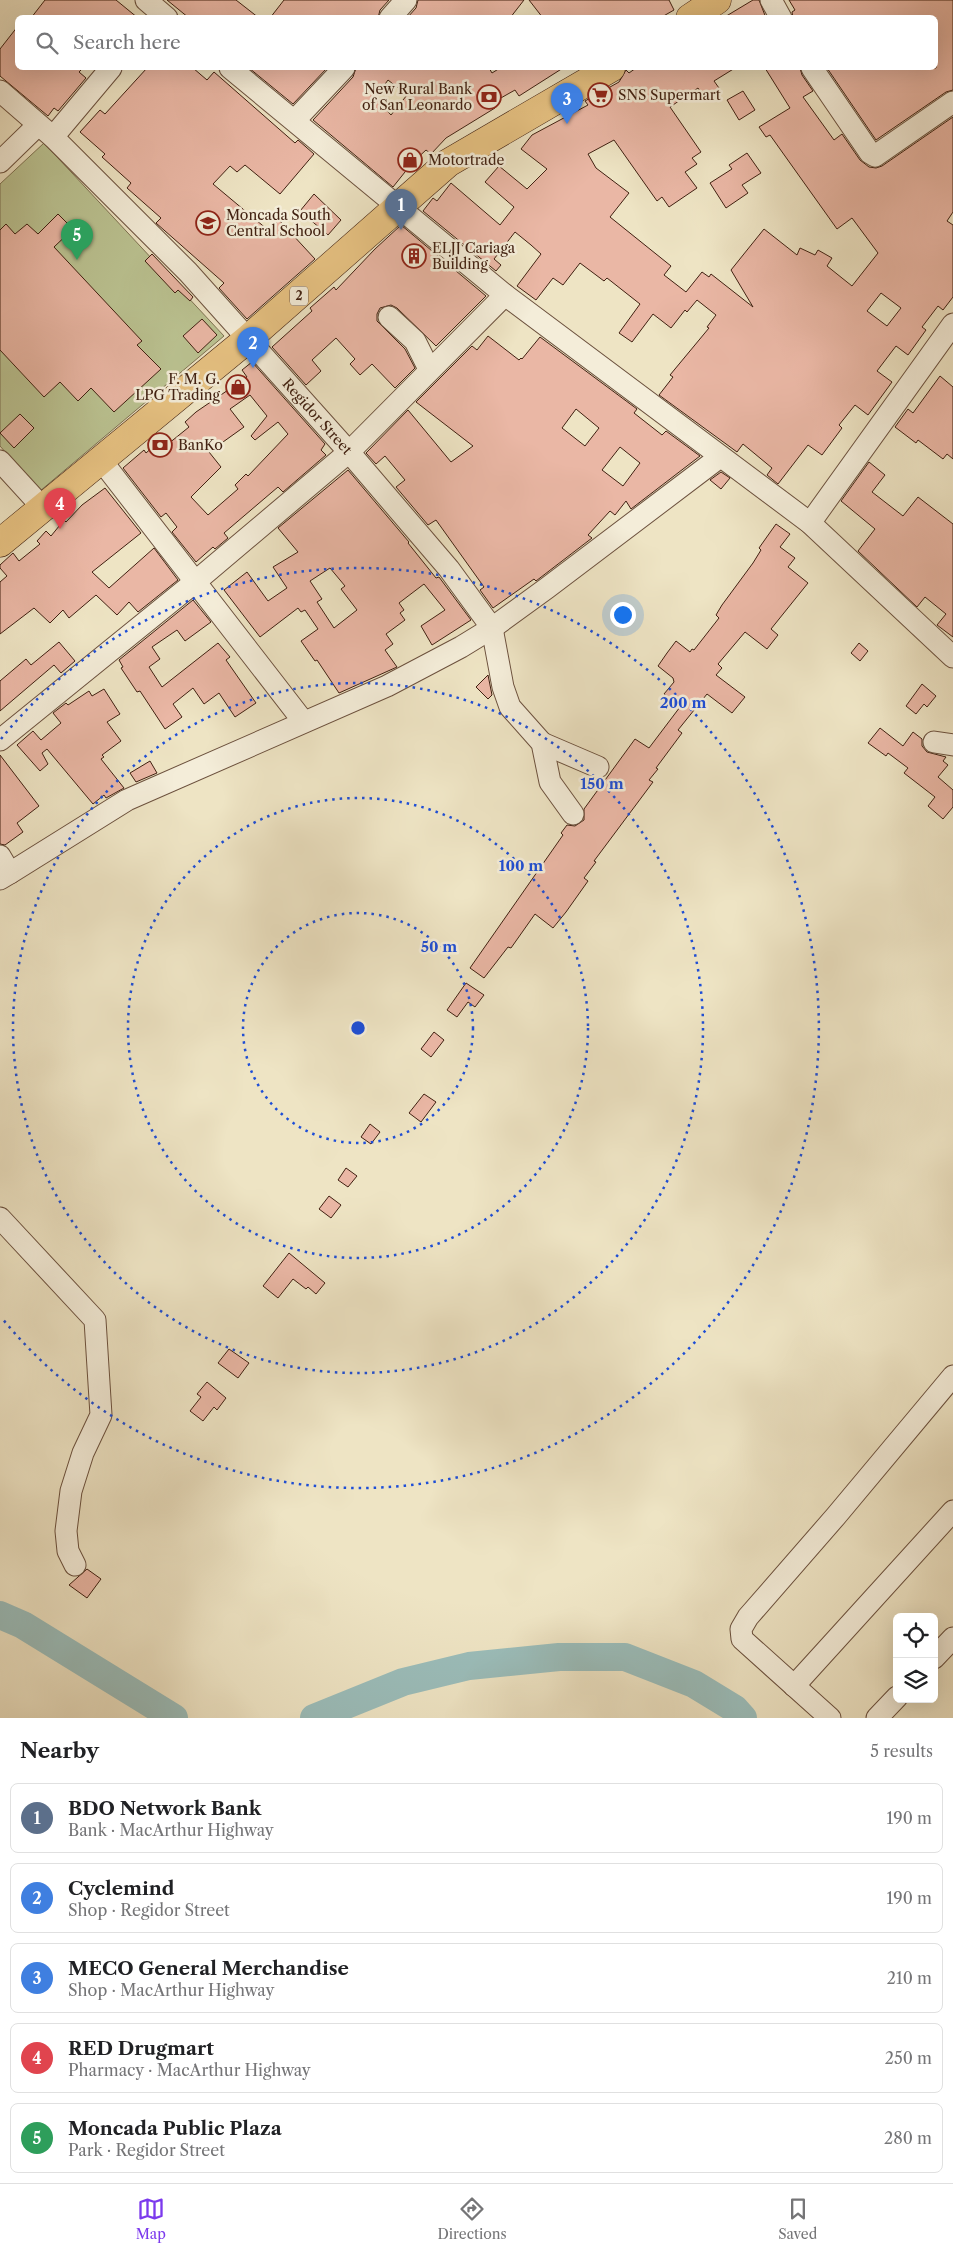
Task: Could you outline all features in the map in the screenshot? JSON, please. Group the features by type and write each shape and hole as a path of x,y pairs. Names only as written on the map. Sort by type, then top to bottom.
{"highway":[{"path":"694,15 717,0"},
{"name":"2","path":"0,543 249,338 448,163 608,70"}],"street":[{"path":"393,15 406,0"},
{"path":"771,0 780,15"},
{"path":"0,162 46,131 109,70"},
{"path":"232,70 505,295 810,523 953,657"},
{"path":"295,120 342,70"},
{"path":"813,70 870,154 875,156 953,102"},
{"name":"Regidor Street","path":"0,91 46,131 188,272 249,338 449,569 492,628"},
{"path":"0,740 194,582 349,452 505,295"},
{"path":"389,317 409,334 429,370"},
{"path":"810,523 953,324"},
{"path":"3,869 127,800 303,721 387,686 492,628 720,457"},
{"path":"100,460 303,721"},
{"path":"0,461 43,508"},
{"path":"492,628 503,687 510,708 542,743 598,767"},
{"path":"542,743 550,782 573,814"},
{"path":"0,1218 95,1320 101,1415 83,1453 71,1491 66,1531 68,1551 75,1565"},
{"path":"830,1718 742,1639 741,1629 748,1617 824,1530 953,1376"},
{"path":"794,1686 953,1511"},
{"path":"938,1654 953,1638"},
{"path":"877,1718 893,1701"}],"green space":[{"path":"44,143 224,336 40,491 0,446 0,184"}],"building":[{"path":"45,0 116,0 134,15 33,15"},
{"path":"167,0 236,0 255,15 185,15"},
{"path":"284,0 389,0 380,10 379,15 272,15"},
{"path":"418,0 524,0 512,15 410,15 416,8"},
{"path":"529,0 669,0 674,10 665,15 541,15"},
{"path":"753,0 759,0 765,15 728,15"},
{"path":"789,0 953,0 953,90 946,92 876,140 828,70 938,70 938,15 792,15 792,12 795,10"},
{"path":"15,30 15,70 81,70 79,72 86,78 58,111 54,108 48,116 0,76 0,49"},
{"name":"Moncada South Central School","path":"145,70 195,70 207,80 214,72 295,143 298,140 314,154 280,194 245,165 237,172 230,166 213,184 268,230 279,220 315,259 247,319 219,288 224,283 156,223 161,218 127,188 131,183 102,157 105,154 80,132 100,110 105,114"},
{"path":"251,70 325,70 293,104"},
{"path":"355,70 490,70 492,73 497,70 560,70 519,96 515,90 492,103 495,108 446,138 431,154 426,150 413,162 393,187 313,120 353,77","holes":["388,80 407,95 391,115 375,98"]},
{"path":"626,70 629,73 633,70 732,70 714,81 719,88 705,98 698,88 670,107 701,152 692,158 697,164 685,172 697,188 669,207 662,197 657,201 614,140 588,154 596,168 629,193 610,217 671,266 664,275 686,292 702,272 709,277 711,274 753,307 731,270 764,229 797,255 800,248 815,255 818,250 832,258 827,266 852,286 878,253 852,218 837,229 770,135 766,137 759,127 790,108 766,70 801,70 813,91 803,97 834,140 842,134 860,160 869,167 876,168 882,166 953,117 953,212 947,221 953,225 953,297 943,310 938,306 922,327 926,330 908,355 896,346 877,371 892,382 868,415 855,405 839,425 842,428 822,455 808,445 778,484 767,475 772,468 743,444 737,452 659,395 673,377 670,375 709,328 707,327 716,315 697,300 687,312 685,310 671,328 653,314 632,342 619,333 640,304 607,278 604,281 580,263 563,285 553,278 536,300 517,286 541,254 515,232 494,259 501,265 496,271 423,211 433,198 437,201 451,183 500,225 514,207 485,182 499,166 527,189 547,169 521,149 532,135 588,105 585,101 619,82","holes":["881,293 901,308 887,326 867,311"]},
{"path":"743,91 755,110 739,120 727,100"},
{"path":"747,153 761,173 742,185 748,193 726,208 710,183 732,169 729,165"},
{"path":"314,194 341,220 328,235 300,211"},
{"path":"58,214 73,229 54,247 142,341 137,345 161,369 114,412 91,388 78,401 60,382 44,397 0,350 0,230 6,224 15,234 27,224 38,234"},
{"path":"401,225 486,296 436,346 397,308 391,305 380,308 377,314 377,321 405,349 415,368 395,388 372,364 360,375 350,364 355,359 336,338 312,360 321,371 306,385 272,347 312,311 310,308 334,287 336,290"},
{"path":"152,254 193,297 190,301 178,290 175,293 145,261"},
{"path":"202,319 217,335 198,353 183,336"},
{"path":"488,336 519,360 522,359 540,337 637,409 634,413 662,435 666,431 700,456 631,509 626,501 615,515 610,511 588,535 592,538 536,581 534,579 493,608 480,590 484,587 436,520 428,525 396,487 405,480 385,456 376,464 366,453 408,410 451,462 473,446 416,402 472,346 477,350","holes":["576,409 599,428 585,446 562,428","620,447 640,463 623,486 602,470"]},
{"path":"252,362 325,444 321,450 326,455 283,492 278,487 224,533 228,538 215,549 213,547 196,562 172,532 177,527 166,513 161,517 123,468 144,450 146,453 163,438 168,444 189,427 185,422 196,412 247,377 242,370","holes":["250,395 267,416 251,436 255,440 278,422 288,434 248,476 246,474 235,485 238,489 208,515 191,497 221,467 209,452 244,427 230,409"]},
{"path":"940,376 953,387 953,459 947,454 943,459 918,440 916,443 895,427 908,409 913,413"},
{"path":"20,414 34,428 14,448 0,433"},
{"path":"869,462 885,475 872,492 903,516 918,497 953,524 953,637 937,625 946,614 925,597 917,607 858,551 875,529 841,501"},
{"path":"348,470 409,542 436,578 439,577 471,620 432,645 421,626 445,610 424,584 399,603 404,610 400,613 405,620 386,634 393,644 385,650 397,667 339,693 317,660 315,661 301,641 318,629 305,610 301,612 298,608 260,637 224,590 247,572 268,601 287,588 273,567 298,552 278,528","holes":["330,568 345,586 341,589 357,610 334,628 317,602 322,599 310,581"]},
{"path":"721,472 730,478 721,489 710,480"},
{"path":"105,488 141,533 92,572 109,588 154,548 178,580 138,612 129,602 117,615 96,595 69,618 63,610 50,623 34,608 0,634 0,582 7,576 0,568 0,565 13,553 19,561 40,544 37,541 46,531 51,536 64,520 66,522 82,505"},
{"path":"776,524 790,534 780,547 795,558 788,567 808,583 771,629 778,635 767,649 745,632 718,664 722,668 716,675 745,697 732,713 707,694 678,730 682,733 656,768 658,769 649,780 653,782 594,861 596,862 584,878 588,881 566,912 553,928 535,914 511,948 508,947 484,978 470,968 563,835 561,833 567,825 575,826 584,820 584,809 635,739 649,748 680,707 664,694 674,682 673,678 658,666 676,641 690,652 692,649 694,650 719,618 716,615 722,605 753,563 761,550 759,548"},
{"path":"193,600 211,622 185,641 177,630 152,647 160,659 149,667 162,687 218,643 230,657 226,660 256,703 235,717 219,693 204,704 193,688 173,704 182,717 165,729 140,691 137,692 121,668 123,667 119,660"},
{"path":"59,642 75,661 61,673 54,665 0,711 0,681 26,659 31,665"},
{"path":"859,643 868,651 860,661 851,653"},
{"path":"488,675 492,695 488,699 476,687"},
{"path":"922,684 936,696 927,707 924,704 916,714 906,706"},
{"path":"104,689 120,714 107,722 121,741 102,755 104,757 101,759 124,788 106,798 104,795 93,804 47,749 42,753 48,764 40,771 17,745 33,731 41,740 61,723 53,713 66,703 68,705 89,691 92,696"},
{"path":"880,728 903,746 913,732 922,739 922,746 927,752 946,757 943,761 948,765 938,777 953,790 953,807 943,819 928,806 935,797 904,773 908,768 888,753 886,756 868,743"},
{"path":"0,755 39,806 17,823 23,832 5,845 0,844"},
{"path":"150,761 157,773 136,782 130,773"},
{"path":"466,983 484,995 475,1007 468,1002 457,1017 447,1010"},
{"path":"434,1032 444,1040 431,1057 421,1049"},
{"path":"424,1094 436,1102 421,1122 409,1113"},
{"path":"370,1124 380,1132 371,1144 361,1137"},
{"path":"346,1168 357,1176 348,1187 338,1180"},
{"path":"329,1196 341,1205 331,1218 319,1209"},
{"path":"289,1253 325,1283 316,1294 293,1279 278,1298 263,1286"},
{"path":"229,1349 249,1363 238,1378 218,1363"},
{"path":"207,1382 226,1398 217,1410 214,1407 203,1421 190,1411 201,1397 197,1394"},
{"path":"87,1569 101,1579 87,1598 69,1585"}],"waterway":[{"path":"0,1615 23,1625 174,1718"},
{"path":"314,1718 403,1682 469,1666 559,1657 625,1657 694,1684 735,1709 743,1718"}],"place":[{"name":"SNS Supermart","path":"600,95"},
{"name":"New Rural Bank of San Leonardo","path":"489,97"},
{"name":"MECO General Merchandise","path":"567,124"},
{"name":"Motortrade","path":"410,160"},
{"name":"Moncada South Central School","path":"208,223"},
{"name":"BDO Network Bank","path":"401,230"},
{"name":"ELJJ Cariaga Building","path":"414,256"},
{"name":"Moncada Public Plaza","path":"77,260"},
{"name":"Cyclemind","path":"253,368"},
{"name":"F. M. G. LPG Trading","path":"238,387"},
{"name":"BanKo","path":"160,445"},
{"name":"RED Drugmart","path":"60,529"}]}
